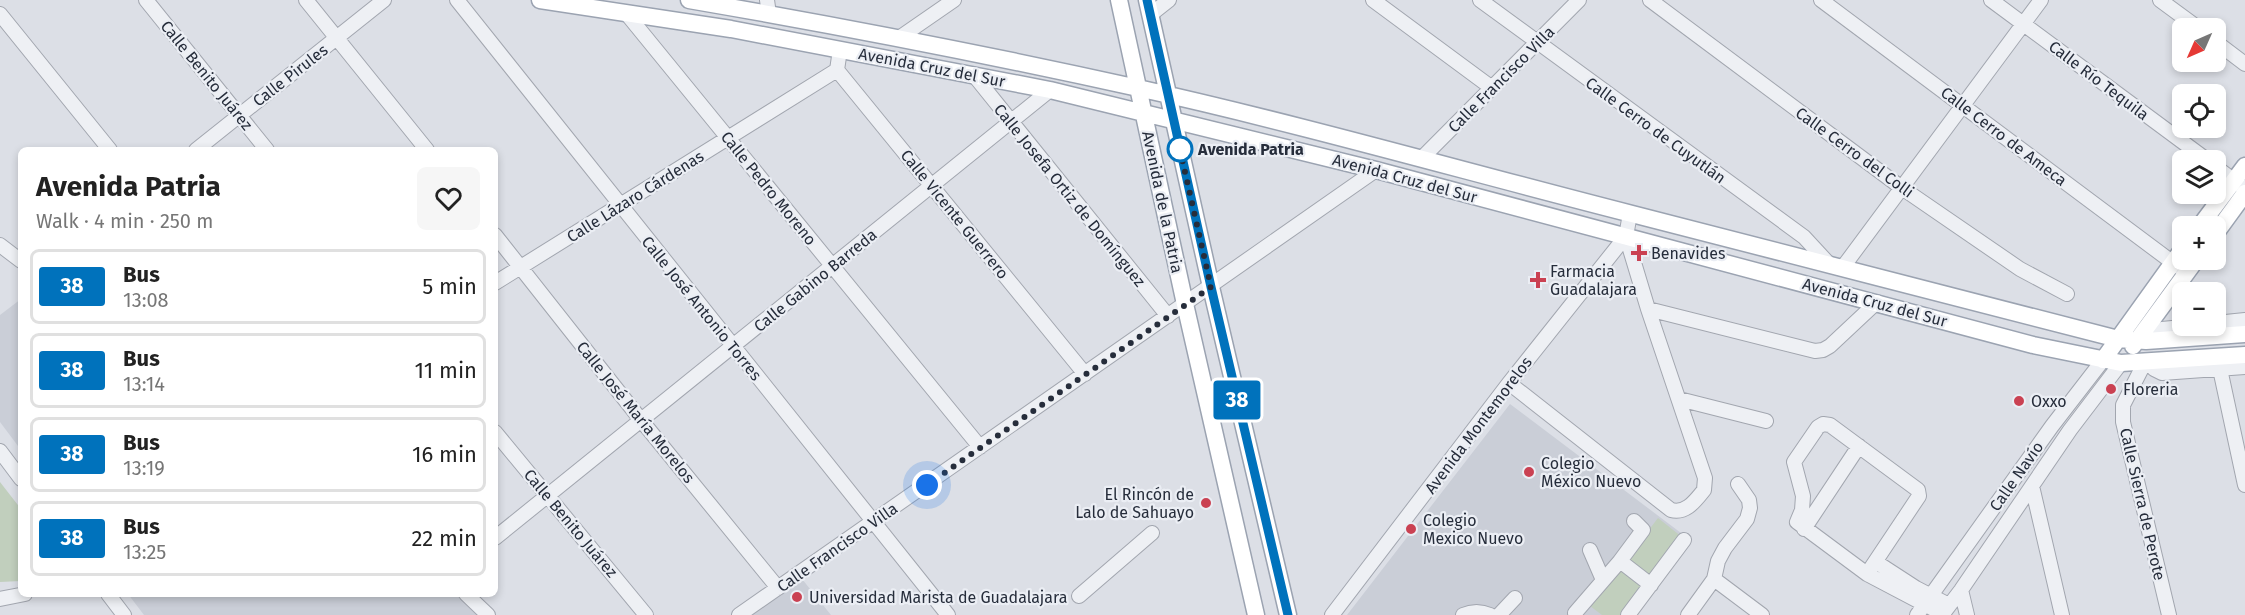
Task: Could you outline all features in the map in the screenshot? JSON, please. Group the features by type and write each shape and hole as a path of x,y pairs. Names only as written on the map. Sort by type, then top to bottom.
{"main road":[{"name":"Avenida Cruz del Sur","path":"540,0 731,29 1050,90 1376,170 2033,345 2103,360 2121,363 2245,355"},
{"name":"Avenida Cruz del Sur","path":"689,0 768,7 898,38 1139,88 1423,157 1630,214 2118,339 2141,341 2245,334"},
{"name":"Avenida de la Patria","path":"1119,0 1256,615"},
{"name":"Avenida de la Patria","path":"1149,8 1211,287 1288,615"},
{"path":"2225,216 2241,187 2245,166"},
{"path":"2211,216 2241,187"},
{"name":"Calle Navío","path":"2103,360 2176,270"},
{"name":"Calle Navío","path":"2121,363 2141,341 2179,270"}],"street":[{"name":"Calle Benito Juárez","path":"147,0 265,147"},
{"path":"306,0 425,147"},
{"name":"Calle Pirules","path":"200,147 384,0"},
{"name":"Calle José Antonio Torres","path":"457,0 948,615"},
{"path":"898,38 954,0"},
{"path":"1149,8 1169,0"},
{"path":"1373,0 1492,88"},
{"name":"Calle Cerro de Cuyutlán","path":"1480,0 1804,237 1836,265"},
{"name":"Calle Francisco Villa","path":"1423,157 1580,0"},
{"name":"Calle Cerro del Colli","path":"1650,0 1902,188 2020,269 2067,294"},
{"name":"Calle Cerro de Ameca","path":"1821,0 1963,106 2172,253"},
{"name":"Calle Río Tequila","path":"1991,0 2194,150"},
{"path":"1836,265 1902,188 2041,0"},
{"path":"2160,0 2184,18"},
{"name":"Calle Pedro Moreno","path":"626,13 980,447"},
{"path":"0,14 108,147"},
{"path":"837,70 840,50"},
{"path":"2226,50 2245,64"},
{"name":"Calle Lázaro Cárdenas","path":"498,281 837,70"},
{"name":"Calle Vicente Guerrero","path":"837,70 1085,374"},
{"name":"Calle Josefa Ortiz de Domínguez","path":"973,74 1168,316"},
{"name":"Calle Gabino Barreda","path":"498,536 1050,90"},
{"name":"Calle Francisco Villa","path":"739,615 1376,170"},
{"path":"2226,175 2241,187"},
{"path":"1509,383 1664,506 1678,512 1689,507 1706,486 1626,236 1630,214"},
{"name":"Avenida Montemorelos","path":"1332,615 1509,383 1626,236"},
{"name":"Calle José María Morelos","path":"498,239 641,420 778,588"},
{"path":"0,245 18,259"},
{"path":"1648,309 1815,351 1830,346 1877,302"},
{"path":"2226,322 2245,320"},
{"path":"2141,341 2162,329 2172,328"},
{"name":"Calle Navío","path":"1924,605 2052,426 2103,360"},
{"path":"2146,362 2162,373 2245,366"},
{"name":"Calle Sierra de Perote","path":"2146,362 2123,405 2123,422 2169,615"},
{"name":"Calle Navío","path":"1945,611 2070,430 2121,363"},
{"path":"2220,369 2245,484"},
{"path":"1679,399 1766,421"},
{"path":"1867,574 1919,493 1916,486 1830,425 1823,424 1818,427 1796,459 1794,466 1803,496 1802,510 1797,522 1804,530 1867,574 1924,605 1945,611"},
{"name":"Calle Benito Juárez","path":"498,436 646,615"},
{"path":"1804,530 1859,446"},
{"path":"0,451 18,475"},
{"path":"1688,615 1714,579 1718,561 1725,548 1747,519 1750,508 1749,500 1738,484"},
{"path":"2032,486 2062,615"},
{"path":"1575,613 1620,561 1643,530 1634,521"},
{"path":"1079,596 1152,533"},
{"path":"1628,615 1684,540"},
{"path":"1590,550 1604,580"},
{"path":"1620,561 1651,585"},
{"path":"1876,562 1924,605"},
{"path":"1714,579 1762,615"},
{"path":"1961,590 1966,615"},
{"path":"0,600 18,596"},
{"path":"110,597 123,615"},
{"path":"469,597 488,615"},
{"path":"1499,615 1515,598"},
{"path":"1463,615 1484,612 1490,615"}],"shaded area":[{"path":"18,301 18,446 0,422 0,315"},
{"name":"Colegio México Nuevo","path":"1510,404 1689,539 1632,615 1347,615"},
{"name":"Universidad Marista de Guadalajara","path":"802,579 831,615 751,615"},
{"path":"130,597 459,597 477,615 144,615"}],"green space":[{"path":"0,482 18,505 18,581 0,582"},
{"path":"1658,518 1682,537 1649,580 1625,561"},
{"path":"1621,566 1646,586 1623,615 1602,615 1590,606"}],"bus line":[{"name":"38","path":"1147,0 1288,615"}],"place":[{"name":"Avenida Patria","path":"1180,149"},
{"name":"Benavides","path":"1639,253"},
{"name":"Farmacia Guadalajara","path":"1538,280"},
{"name":"Floreria","path":"2111,389"},
{"name":"Oxxo","path":"2019,401"},
{"name":"Colegio México Nuevo","path":"1529,472"},
{"name":"El Rincón de Lalo de Sahuayo","path":"1206,503"},
{"name":"Colegio Mexico Nuevo","path":"1411,529"},
{"name":"Universidad Marista de Guadalajara","path":"797,597"}],"route":[{"path":"927,485 1211,287 1178,141 1180,149"}]}
